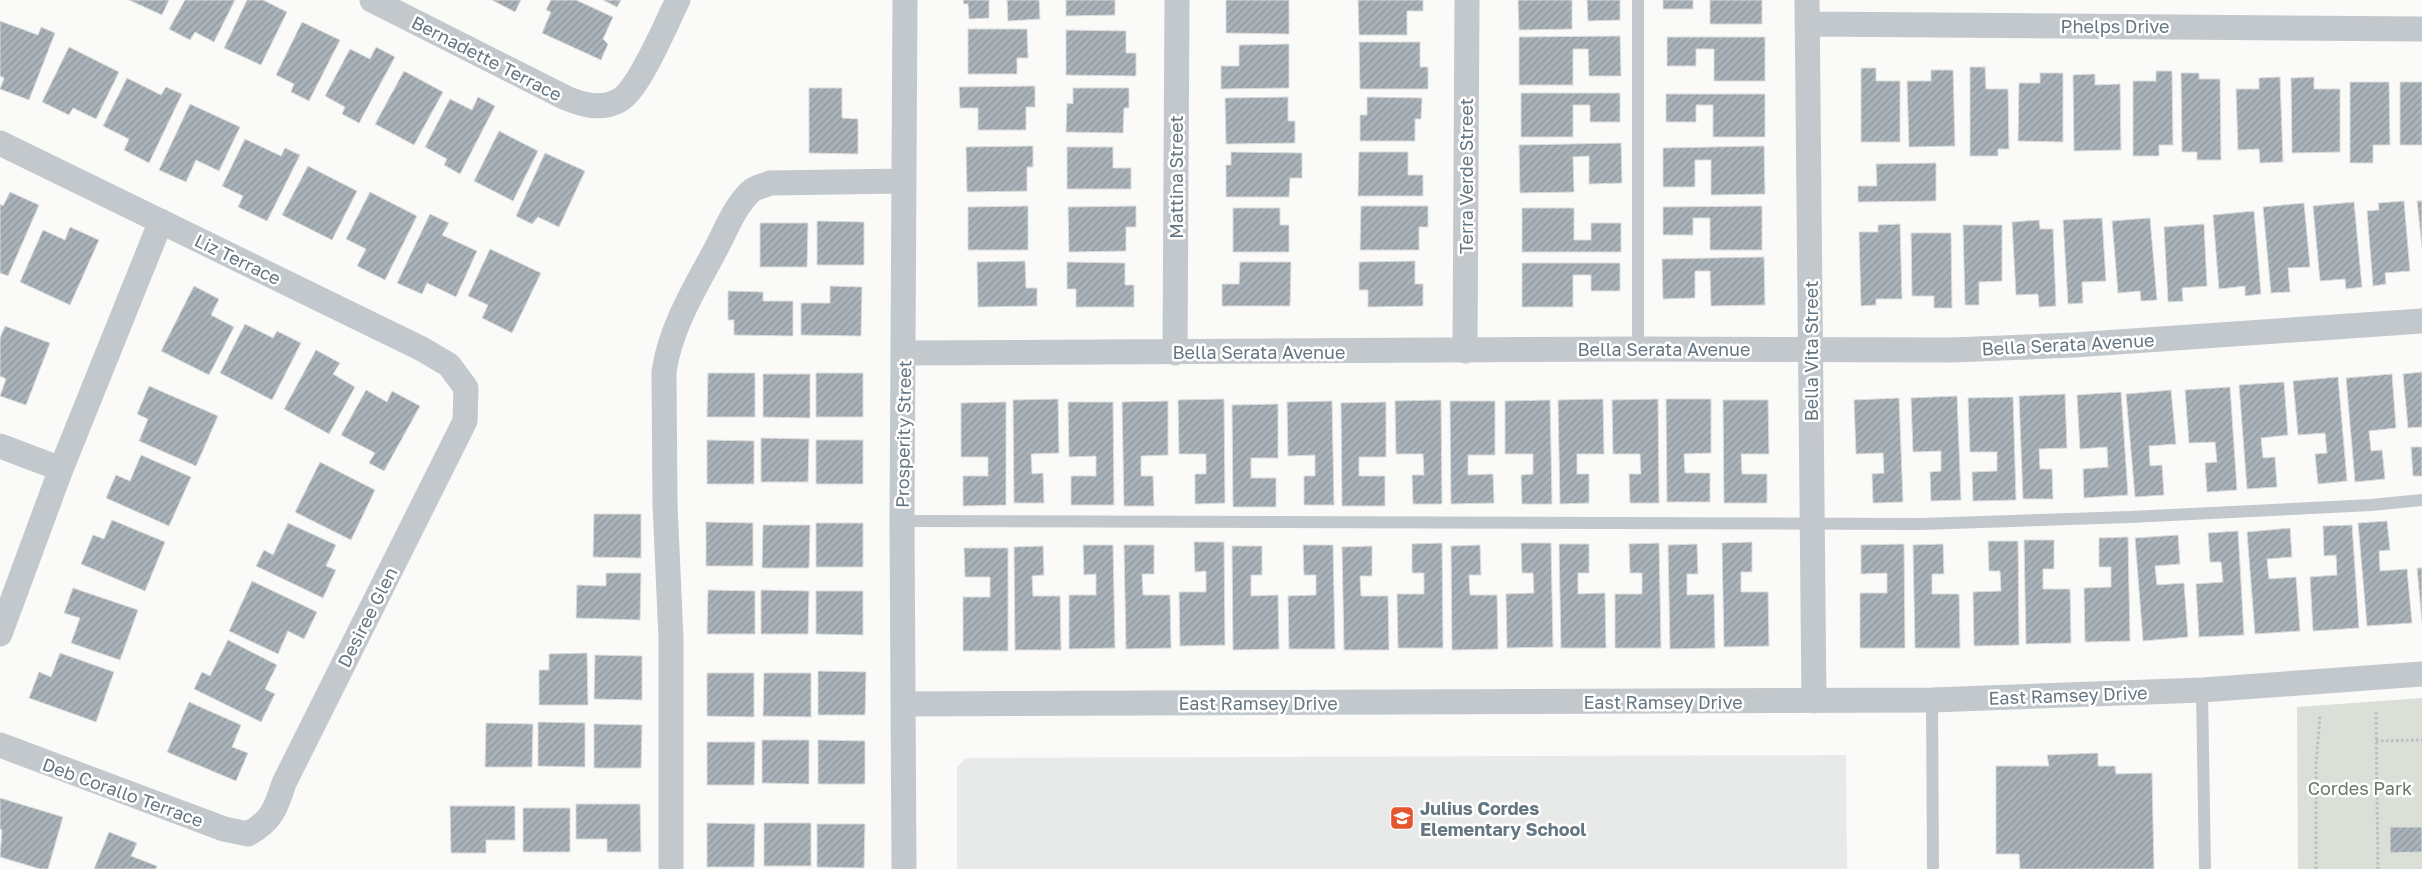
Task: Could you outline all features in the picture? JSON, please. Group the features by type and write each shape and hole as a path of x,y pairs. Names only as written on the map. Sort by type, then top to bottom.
{"street":[{"name":"Bernadette Terrace","path":"372,0 566,98 588,106 605,105 619,101 634,86 678,0"},
{"name":"Prosperity Street","path":"904,869 902,520 905,0"},
{"name":"Mattina Street","path":"1175,353 1177,0"},
{"name":"Terra Verde Street","path":"1466,351 1467,0"},
{"name":"Phelps Drive","path":"1807,12 2422,29"},
{"name":"Bella Vita Street","path":"1807,12 1812,348 1814,701"},
{"name":"Liz Terrace","path":"0,142 422,349 450,365 466,388"},
{"path":"672,869 671,639 665,494 664,372 666,354 677,325 740,203 752,190 770,183 903,181"},
{"path":"0,634 61,468 161,221"},
{"name":"Bella Serata Avenue","path":"904,353 1812,348 1952,350 2074,345 2422,321"},
{"name":"Desiree Glen","path":"248,834 262,826 274,811 284,783 465,421 466,388"},
{"path":"0,446 61,468"},
{"name":"East Ramsey Drive","path":"903,704 1932,700 2202,690 2422,674"},
{"name":"Deb Corallo Terrace","path":"0,746 191,818 248,834"}],"lane":[{"path":"1638,0 1638,349"},
{"path":"902,520 1921,524 2130,517 2370,505 2422,500"},
{"path":"2202,690 2205,869"},
{"path":"1932,700 1933,869"}],"path":[{"path":"2376,712 2378,869"},
{"path":"2316,869 2316,764 2320,716"},
{"path":"2376,740 2422,740"}],"shaded area":[{"name":"Julius Cordes Elementary School","path":"1846,755 1847,869 957,869 957,767 966,758"}],"green space":[{"name":"Cordes Park","path":"2422,698 2422,869 2298,869 2297,707"}],"building":[{"path":"129,0 169,0 162,15"},
{"path":"185,0 235,0 214,42 195,32 190,40 169,29"},
{"path":"247,0 263,0 287,12 261,65 224,48"},
{"path":"492,0 521,0 515,12"},
{"path":"551,0 576,0 613,17 603,39 608,44 601,60 542,33 551,12 546,10"},
{"path":"603,0 621,0 617,7"},
{"path":"963,0 989,0 989,18 969,19 968,4 964,4"},
{"path":"1007,0 1039,0 1040,19 1008,21"},
{"path":"1066,0 1115,0 1115,15 1066,16"},
{"path":"1226,0 1289,0 1289,34 1226,33"},
{"path":"1358,0 1423,0 1423,11 1407,11 1407,35 1359,35"},
{"path":"1518,0 1572,0 1572,29 1519,30"},
{"path":"1587,0 1620,0 1620,20 1588,21"},
{"path":"1663,0 1693,0 1693,9 1663,9"},
{"path":"1710,0 1762,0 1762,24 1710,24"},
{"path":"0,21 38,35 41,27 55,33 29,100 0,89 4,78 0,76"},
{"path":"302,22 340,40 309,101 291,92 294,84 276,75"},
{"path":"968,29 1027,29 1028,58 1017,58 1017,74 968,74"},
{"path":"1066,30 1126,31 1126,53 1136,53 1136,76 1066,75"},
{"path":"1620,36 1621,76 1589,76 1588,49 1573,49 1573,85 1519,85 1519,37"},
{"path":"1667,37 1765,37 1765,81 1714,81 1714,49 1696,49 1696,66 1667,66"},
{"path":"1359,42 1420,42 1420,67 1428,67 1428,89 1360,89"},
{"path":"1289,44 1289,88 1221,89 1221,66 1239,66 1239,45"},
{"path":"69,47 119,72 96,119 73,108 69,115 42,102"},
{"path":"376,47 395,57 359,123 342,114 345,107 325,96 350,49 370,59"},
{"path":"1970,67 1985,67 1986,89 2008,89 2009,149 1998,149 1998,156 1970,156"},
{"path":"1861,68 1876,68 1876,81 1900,81 1900,142 1861,142"},
{"path":"1931,70 1953,70 1955,146 1909,147 1907,81 1931,81"},
{"path":"404,71 443,92 414,145 375,124"},
{"path":"2156,71 2172,71 2173,145 2159,145 2159,156 2133,156 2133,81 2156,81"},
{"path":"2040,73 2063,73 2063,142 2018,141 2019,83 2040,83"},
{"path":"2181,73 2199,73 2199,79 2220,79 2221,160 2197,160 2197,152 2182,152"},
{"path":"2095,74 2095,85 2120,84 2121,150 2074,151 2073,75"},
{"path":"2280,77 2283,162 2260,163 2259,149 2238,150 2236,89 2259,89 2259,78"},
{"path":"2314,77 2314,89 2340,89 2340,152 2292,153 2291,78"},
{"path":"127,78 161,95 166,87 182,94 149,163 124,150 129,139 103,126"},
{"path":"2350,82 2389,82 2390,145 2373,145 2373,163 2350,163"},
{"path":"2400,82 2422,82 2422,145 2400,145"},
{"path":"1035,86 1035,107 1026,107 1026,130 978,130 978,108 960,108 959,87"},
{"path":"809,88 842,88 842,118 858,119 858,154 809,153"},
{"path":"1073,88 1129,88 1129,108 1124,108 1123,133 1066,132 1067,103 1073,104"},
{"path":"1521,93 1620,93 1620,122 1590,122 1590,105 1573,105 1573,137 1521,137"},
{"path":"1666,94 1765,94 1765,137 1713,137 1713,105 1696,105 1696,122 1666,122"},
{"path":"478,97 495,106 460,174 444,165 447,159 425,147 450,99 472,110"},
{"path":"1288,97 1288,121 1295,121 1295,143 1226,144 1225,98"},
{"path":"1367,97 1422,98 1421,119 1415,119 1415,141 1360,141 1360,115 1367,115"},
{"path":"190,104 240,127 219,171 196,160 186,182 159,170"},
{"path":"499,131 538,151 513,201 474,181"},
{"path":"245,139 281,156 285,148 300,155 267,221 238,207 243,196 222,186"},
{"path":"1621,143 1622,183 1589,184 1589,156 1573,157 1574,192 1520,193 1519,145"},
{"path":"1033,146 1033,167 1027,167 1027,191 967,192 966,147"},
{"path":"1764,146 1765,194 1711,195 1711,160 1695,160 1695,187 1663,187 1663,148"},
{"path":"1067,147 1113,147 1113,168 1131,168 1131,189 1067,189"},
{"path":"1231,152 1302,153 1302,178 1290,178 1289,197 1226,197 1226,165 1231,165"},
{"path":"1359,152 1408,152 1408,175 1423,175 1423,196 1358,196"},
{"path":"545,153 585,171 559,227 538,217 532,224 516,216"},
{"path":"1936,163 1936,201 1858,202 1858,186 1877,186 1876,164"},
{"path":"308,166 357,191 332,240 282,215"},
{"path":"10,192 39,205 8,276 0,273 0,204 3,206"},
{"path":"370,192 417,216 385,280 357,266 366,249 346,239"},
{"path":"2404,201 2410,271 2385,273 2386,284 2373,286 2367,211 2379,210 2378,203"},
{"path":"2417,201 2422,201 2422,247"},
{"path":"2354,202 2362,287 2346,289 2345,279 2320,281 2313,206"},
{"path":"2304,203 2310,267 2288,268 2290,292 2271,293 2263,207"},
{"path":"1028,206 1028,250 968,250 968,207"},
{"path":"1136,206 1136,227 1126,227 1126,251 1069,252 1068,207"},
{"path":"1361,206 1428,206 1428,227 1419,227 1419,250 1360,250"},
{"path":"1762,206 1762,250 1710,250 1710,218 1693,218 1693,235 1663,235 1663,207"},
{"path":"1233,208 1280,208 1280,225 1289,225 1289,252 1233,252"},
{"path":"1522,208 1574,208 1574,240 1591,240 1591,223 1621,223 1621,252 1522,252"},
{"path":"2254,211 2261,294 2245,296 2245,286 2219,289 2213,215"},
{"path":"430,214 449,223 442,235 477,251 456,297 427,283 422,294 397,283"},
{"path":"2102,218 2106,281 2082,282 2083,303 2068,304 2063,220"},
{"path":"2150,218 2157,300 2141,301 2140,291 2118,293 2112,221"},
{"path":"2039,220 2040,229 2053,229 2056,306 2039,307 2038,294 2016,295 2012,222"},
{"path":"817,221 864,222 864,265 817,265"},
{"path":"760,223 808,223 807,267 760,267"},
{"path":"1900,224 1902,299 1876,299 1876,305 1861,306 1859,232 1878,232 1878,225"},
{"path":"2204,224 2207,286 2182,288 2183,301 2168,302 2164,227"},
{"path":"1963,225 2002,225 2002,281 1979,282 1979,305 1965,305"},
{"path":"70,227 99,240 70,305 20,282 43,230 65,240"},
{"path":"1911,233 1951,233 1952,308 1934,308 1934,296 1912,296"},
{"path":"490,249 541,273 512,333 482,318 488,305 468,296"},
{"path":"1764,257 1765,305 1711,306 1710,271 1695,271 1695,298 1663,299 1662,259"},
{"path":"1025,261 1026,288 1037,288 1037,306 978,307 977,262"},
{"path":"1415,261 1415,284 1423,284 1423,306 1368,307 1368,290 1359,290 1359,262"},
{"path":"1067,262 1125,263 1125,285 1134,285 1134,307 1076,307 1076,289 1067,289"},
{"path":"1240,262 1291,262 1290,306 1222,306 1222,284 1239,284"},
{"path":"1522,263 1620,263 1620,291 1591,291 1591,275 1573,275 1573,307 1522,307"},
{"path":"194,286 219,299 211,315 234,327 209,375 161,351"},
{"path":"830,286 862,287 861,336 801,335 801,303 830,303"},
{"path":"728,291 763,292 763,301 793,301 793,336 734,335 734,320 728,320"},
{"path":"245,324 273,338 277,331 301,343 272,400 220,373"},
{"path":"5,326 50,343 26,405 0,396 6,379 0,376 0,338"},
{"path":"316,350 340,363 333,374 355,387 329,434 284,409"},
{"path":"2422,372 2422,427 2408,428 2403,374"},
{"path":"708,373 755,373 755,417 707,417"},
{"path":"816,373 863,373 863,417 816,417"},
{"path":"763,374 810,374 810,418 763,417"},
{"path":"2392,374 2396,428 2369,431 2371,451 2382,450 2385,479 2355,482 2346,378"},
{"path":"2338,377 2347,481 2318,484 2315,454 2327,453 2325,433 2298,435 2293,381"},
{"path":"2284,382 2288,435 2261,438 2263,458 2275,457 2277,487 2247,489 2239,385"},
{"path":"149,386 218,416 196,466 139,441 148,419 137,414"},
{"path":"2230,387 2237,490 2207,492 2205,463 2217,462 2215,442 2189,443 2185,390"},
{"path":"366,390 387,402 392,391 420,406 384,471 369,463 375,453 341,435"},
{"path":"2171,390 2176,444 2149,446 2150,466 2162,465 2164,495 2135,497 2126,394"},
{"path":"2121,392 2128,495 2084,498 2083,469 2108,467 2107,447 2080,449 2077,395"},
{"path":"2065,394 2067,448 2039,449 2040,469 2052,469 2053,499 2023,499 2019,396"},
{"path":"1957,396 1961,500 1931,501 1930,472 1941,471 1941,451 1913,452 1911,398"},
{"path":"2013,397 2016,500 1973,501 1972,472 1997,471 1997,452 1970,452 1968,398"},
{"path":"1899,398 1903,502 1873,503 1872,474 1884,473 1883,453 1856,454 1854,400"},
{"path":"1058,399 1059,453 1031,454 1032,474 1043,473 1044,503 1014,503 1013,400"},
{"path":"1224,399 1225,503 1195,504 1195,474 1206,474 1206,454 1179,454 1178,400"},
{"path":"1603,399 1604,454 1577,454 1577,474 1589,474 1589,503 1560,504 1558,400"},
{"path":"1658,399 1659,503 1630,503 1629,474 1641,474 1640,454 1613,454 1612,400"},
{"path":"1666,399 1711,399 1711,453 1684,454 1685,473 1710,473 1710,502 1667,502"},
{"path":"1441,400 1442,504 1413,504 1412,475 1424,475 1423,454 1396,454 1395,401"},
{"path":"1550,400 1552,504 1522,504 1521,475 1533,474 1533,454 1505,454 1505,401"},
{"path":"1723,400 1768,400 1769,454 1741,454 1742,474 1767,474 1767,503 1724,503"},
{"path":"1168,401 1168,455 1141,456 1141,476 1153,476 1154,506 1124,506 1122,402"},
{"path":"1332,401 1334,505 1304,505 1304,476 1315,476 1315,455 1288,456 1287,402"},
{"path":"1450,401 1495,401 1495,455 1468,455 1468,475 1493,474 1494,503 1451,504"},
{"path":"1006,402 1006,505 963,506 963,476 988,476 988,457 961,457 961,403"},
{"path":"1068,402 1113,402 1114,505 1071,505 1071,476 1096,476 1096,456 1069,457"},
{"path":"1386,402 1386,457 1359,457 1359,476 1385,476 1385,506 1342,506 1341,403"},
{"path":"1278,404 1278,458 1251,458 1251,478 1276,478 1276,507 1233,507 1232,405"},
{"path":"761,438 809,439 808,482 761,482"},
{"path":"707,440 754,441 754,484 707,484"},
{"path":"816,440 863,440 863,484 816,484"},
{"path":"2411,447 2422,447 2422,476 2413,476"},
{"path":"141,455 191,477 169,526 106,498 116,475 130,481"},
{"path":"320,462 375,490 351,540 295,512"},
{"path":"594,514 641,514 641,558 593,557"},
{"path":"112,520 165,542 145,591 81,564 93,535 104,539"},
{"path":"2387,521 2390,550 2379,551 2380,571 2407,569 2412,623 2367,626 2358,523"},
{"path":"706,522 753,523 753,566 706,566"},
{"path":"288,523 336,545 326,566 336,570 323,598 256,566 264,550 273,555"},
{"path":"816,523 863,523 863,567 816,567"},
{"path":"763,525 810,525 809,568 762,568"},
{"path":"2352,525 2359,628 2313,631 2310,577 2337,575 2336,555 2324,556 2323,526"},
{"path":"2290,528 2292,557 2267,559 2269,579 2296,577 2300,631 2255,634 2247,532"},
{"path":"2238,531 2244,635 2199,637 2196,584 2223,582 2221,562 2210,562 2208,533"},
{"path":"2178,535 2180,564 2155,566 2157,585 2184,583 2188,637 2143,641 2135,538"},
{"path":"2128,537 2130,641 2085,642 2084,588 2111,587 2111,567 2099,567 2099,538"},
{"path":"2024,540 2054,540 2054,569 2043,569 2043,589 2070,589 2071,643 2026,644"},
{"path":"1988,541 2018,541 2019,645 1974,646 1973,592 2001,591 2000,571 1989,571"},
{"path":"1194,542 1224,542 1225,645 1180,646 1179,592 1206,592 1206,571 1195,572"},
{"path":"1752,542 1752,572 1741,572 1741,592 1768,592 1769,646 1724,647 1722,543"},
{"path":"1442,543 1443,648 1398,648 1397,594 1424,594 1424,573 1412,573 1412,544"},
{"path":"1521,543 1551,543 1553,647 1507,648 1506,594 1534,593 1533,573 1522,573"},
{"path":"1659,543 1661,648 1615,648 1615,594 1642,594 1642,573 1630,573 1629,544"},
{"path":"1559,544 1589,544 1589,573 1578,573 1578,594 1605,593 1606,648 1561,648"},
{"path":"1697,544 1698,574 1687,574 1687,595 1714,594 1715,648 1670,649 1668,545"},
{"path":"1904,544 1905,648 1860,648 1860,593 1887,593 1887,573 1861,574 1861,545"},
{"path":"1943,544 1944,574 1932,574 1932,594 1959,594 1960,648 1915,648 1913,545"},
{"path":"1083,545 1113,545 1115,648 1069,649 1069,595 1096,595 1096,574 1084,575"},
{"path":"1124,545 1154,545 1154,574 1142,574 1143,595 1170,595 1171,648 1126,649"},
{"path":"1303,545 1333,545 1335,649 1289,649 1288,596 1316,595 1316,575 1304,575"},
{"path":"1480,545 1481,575 1469,575 1470,595 1497,595 1498,649 1452,650 1451,546"},
{"path":"1043,546 1044,575 1032,576 1033,596 1060,596 1061,650 1015,650 1014,547"},
{"path":"1232,546 1262,546 1262,575 1251,575 1251,596 1278,595 1279,649 1233,650"},
{"path":"1372,546 1372,576 1360,576 1361,596 1388,596 1389,650 1344,650 1342,547"},
{"path":"964,548 1008,548 1008,651 963,651 963,597 990,597 990,577 965,577"},
{"path":"2417,568 2422,568 2422,622"},
{"path":"606,573 641,573 640,620 576,618 577,585 606,586"},
{"path":"252,581 317,612 304,639 288,631 278,654 229,631"},
{"path":"73,588 138,610 120,660 71,643 80,618 64,613"},
{"path":"708,590 755,591 755,634 707,634"},
{"path":"761,590 809,591 808,634 761,634"},
{"path":"816,591 863,591 863,635 816,634"},
{"path":"228,640 277,665 265,689 275,694 261,722 194,689 202,672 210,676"},
{"path":"60,653 114,672 96,722 29,698 39,672 51,677"},
{"path":"587,653 588,705 539,705 539,670 549,670 549,654"},
{"path":"595,655 642,656 642,700 594,699"},
{"path":"818,671 866,672 865,715 818,715"},
{"path":"707,673 754,673 754,717 707,716"},
{"path":"764,673 811,673 811,717 763,716"},
{"path":"189,702 241,725 232,747 248,753 236,781 167,752"},
{"path":"538,722 585,723 585,767 538,766"},
{"path":"486,723 533,724 532,767 485,767"},
{"path":"594,724 642,725 641,768 594,768"},
{"path":"762,740 809,740 809,784 762,783"},
{"path":"818,740 865,741 865,784 818,784"},
{"path":"707,742 755,742 754,785 707,785"},
{"path":"2098,753 2098,766 2115,766 2116,774 2152,773 2154,869 2020,869 2019,854 1996,854 1996,766 2049,766 2047,755"},
{"path":"0,798 63,817 48,869 40,869 0,857 2,830 0,829"},
{"path":"576,804 640,804 641,852 607,852 607,839 576,839"},
{"path":"450,806 515,806 515,840 486,840 486,853 451,853"},
{"path":"523,808 570,808 570,852 523,852"},
{"path":"707,823 755,824 754,867 707,867"},
{"path":"764,823 811,823 811,866 764,866"},
{"path":"817,824 865,824 864,868 817,867"},
{"path":"2390,827 2422,827 2422,852 2390,853"},
{"path":"109,832 137,843 131,856 157,866 156,869 94,869"}],"place":[{"name":"Julius Cordes Elementary School","path":"1402,818"}]}
